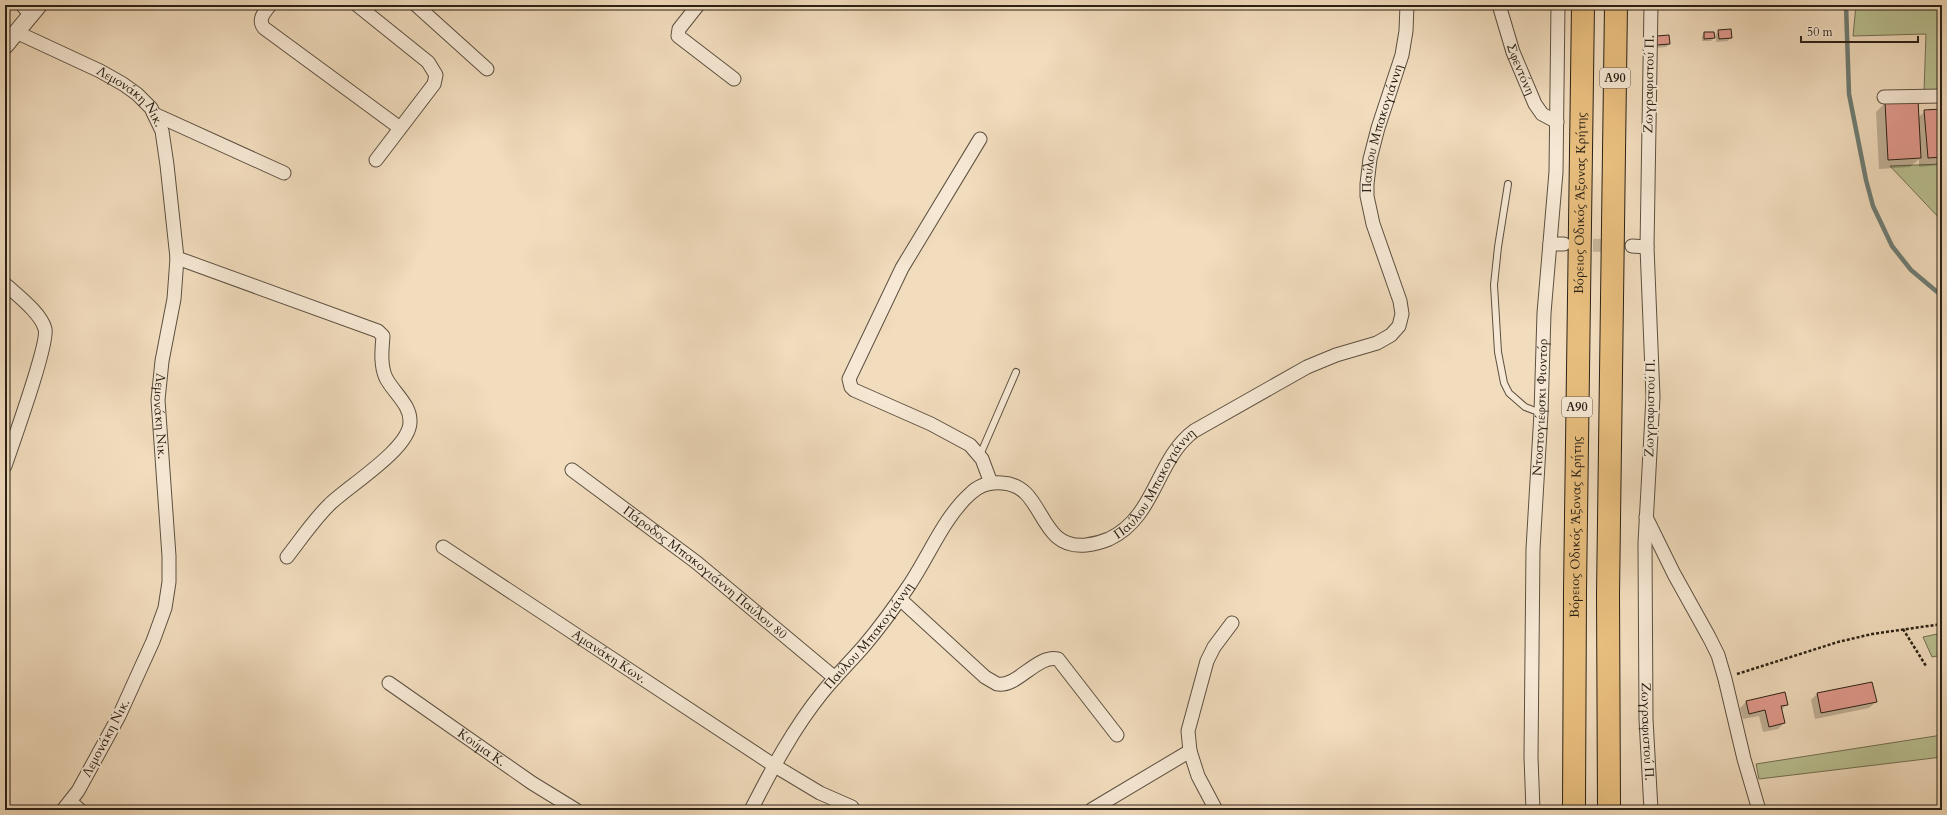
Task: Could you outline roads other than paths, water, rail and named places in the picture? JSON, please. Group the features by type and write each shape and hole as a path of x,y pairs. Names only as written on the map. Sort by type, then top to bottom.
{"highway":[{"name":"Βόρειος Οδικός Άξονας Κρήτης","path":"1574,810 1575,590 1583,5"},
{"name":"Α90","path":"1609,810 1608,594 1616,5"}],"street":[{"path":"270,5 261,19 261,24 264,28 400,128"},
{"path":"357,5 428,62 436,75 434,84 376,160"},
{"path":"416,5 487,69"},
{"path":"698,5 680,29 678,36 734,79"},
{"name":"Παύλου Μπακογιάννη","path":"752,810 797,728 835,678 865,645 900,599 962,502 978,487 991,483 1011,484 1023,490 1031,499 1054,535 1063,542 1079,546 1107,540 1123,531 1139,514 1149,500 1176,450 1184,439 1194,431 1307,367 1336,355 1372,345 1388,337 1398,329 1402,319 1400,301 1374,224 1367,196 1367,184 1370,159 1378,128 1402,55 1406,31 1407,5"},
{"name":"Σφεντόνη","path":"1499,5 1513,52 1535,104 1544,116 1557,122"},
{"name":"Ντοστογιέφσκι Φιοντόρ","path":"1532,810 1531,757 1533,549 1541,413 1544,313 1556,192 1558,5"},
{"name":"Ζωγραφιστού Π.","path":"1651,5 1647,247 1653,397 1645,543 1646,719 1651,810"},
{"path":"5,46 31,8"},
{"name":"Λεμονάκη Νικ.","path":"16,32 112,77 137,94 151,108 164,143 177,258 174,300 162,361 158,400 158,424 169,556 169,582 165,608 153,642 119,716 71,807"},
{"path":"1884,97 1942,96"},
{"path":"154,114 284,173"},
{"path":"980,139 902,268 849,379 851,387 854,390 938,427 970,445 980,455 991,483"},
{"path":"1550,244 1564,244"},
{"path":"1632,246 1647,247"},
{"path":"177,258 378,331 383,336 383,368 386,378 410,417 408,434 391,453 331,503 310,525 287,557"},
{"path":"5,284 40,319 46,334 37,368 5,466"},
{"name":"Πάροδος Μπακογιάννη Παύλου 80","path":"572,470 696,562 835,678"},
{"path":"1646,517 1674,574 1710,637 1725,678 1744,759 1759,810"},
{"name":"Αμανάκη Κων.","path":"443,547 775,766 815,790 852,807"},
{"path":"900,599 986,677 996,684 1009,682 1049,658 1058,659 1062,662 1118,735"},
{"path":"1216,810 1198,776 1190,751 1188,731 1203,675 1211,653 1232,623"},
{"name":"Κούμα Κ.","path":"389,683 532,783 576,810"},
{"path":"1091,810 1190,751"}],"lane":[{"path":"1508,184 1498,247 1494,285 1499,360 1504,383 1509,393 1525,407 1541,413"},
{"path":"980,455 1016,372"}],"waterway":[{"path":"1846,5 1849,94 1866,180 1873,206 1892,246 1911,270 1942,296"}],"tunnel":[{"path":"1574,245 1632,246"}]}
